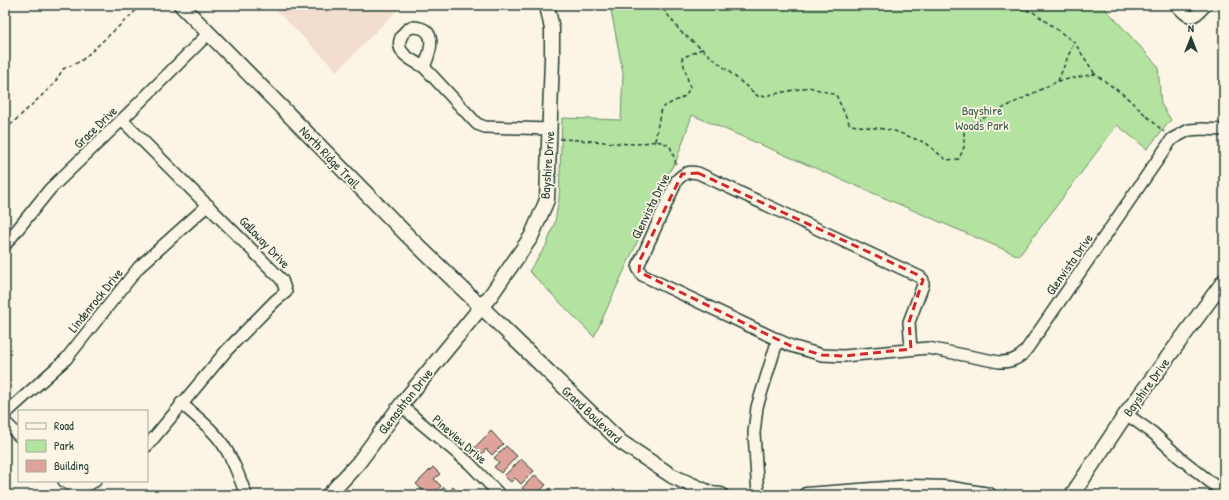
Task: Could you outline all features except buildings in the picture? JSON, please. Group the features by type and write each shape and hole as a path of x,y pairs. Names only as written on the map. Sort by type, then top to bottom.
{"street":[{"name":"North Ridge Trail","path":"181,5 402,230 481,307"},
{"name":"Bayshire Drive","path":"481,307 531,237 547,200 552,29 547,5"},
{"path":"1176,5 1183,13 1192,16 1196,15 1206,5"},
{"name":"Grace Drive","path":"5,245 50,189 209,33"},
{"path":"424,67 477,124 485,127 550,129"},
{"name":"Galloway Drive","path":"122,120 208,204 282,280 286,292 275,301 227,350 181,403 148,445"},
{"name":"Glenvista Drive","path":"911,349 909,322 923,285 923,280 920,277 698,173 689,172 682,174 677,180 640,260 638,268 642,275 791,346 822,355 844,356 928,348 999,362 1009,362 1018,359 1024,353 1172,139 1190,130 1224,130"},
{"name":"Lindenrock Drive","path":"5,414 66,358 139,267 208,204"},
{"name":"Bayshire Drive","path":"1072,495 1126,414 1224,281"},
{"name":"Glenashton Drive","path":"329,495 359,462 400,405 481,307"},
{"name":"Grand Boulevard","path":"481,307 620,442 672,476 712,494 721,495"},
{"path":"758,495 754,433 755,420 757,407 778,339"},
{"path":"181,403 202,421 220,440 236,468 246,495"},
{"name":"Pineview Drive","path":"400,405 469,463 500,495"},
{"path":"1126,414 1153,433 1178,457 1224,493"},
{"path":"5,422 18,435"},
{"path":"66,482 75,488 85,486 93,482"},
{"path":"806,495 912,487 945,488 989,495"}],"path":[{"path":"5,130 54,84 63,69 81,62 142,5"},
{"path":"660,5 681,32 759,97 809,87 836,95 850,125 892,130 926,143 946,160 959,159 964,148 964,130 973,123 1058,81 1095,74"},
{"path":"1014,5 1016,8 1033,12 1074,42 1095,74 1124,95 1165,133"},
{"path":"1058,81 1074,42"},
{"path":"655,141 660,108 685,96 690,88 682,58 702,49"},
{"path":"560,139 636,144 655,141 662,142 670,146 678,166"}],"highlighted area":[{"path":"698,173 916,274 923,280 909,322 911,349 844,356 822,355 791,346 639,272 640,260 682,174"}],"shaded area":[{"path":"271,5 402,5 337,71"}],"green space":[{"name":"Bayshire Woods Park","path":"610,5 1102,5 1158,66 1161,104 1171,120 1147,149 1117,125 1019,256 692,115 677,159 667,176 594,337 529,271 546,246 555,222 559,198 562,118 621,120 623,73"}]}
